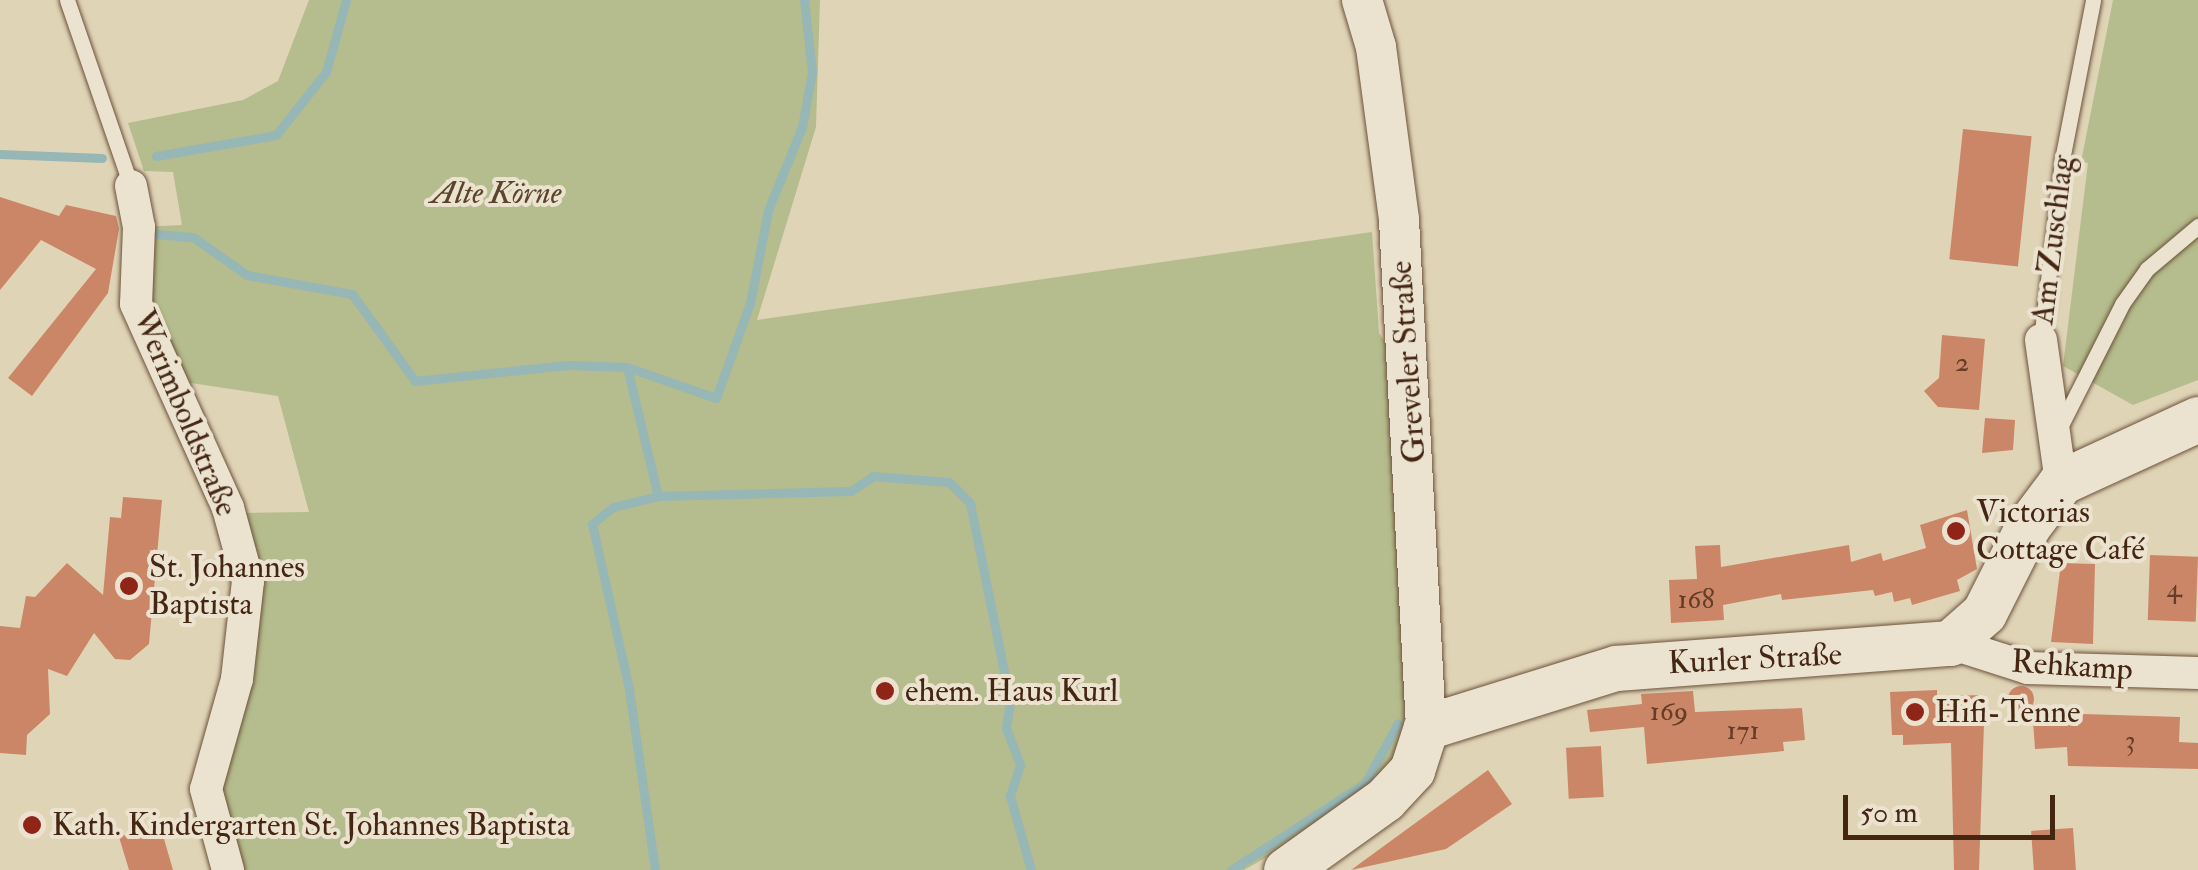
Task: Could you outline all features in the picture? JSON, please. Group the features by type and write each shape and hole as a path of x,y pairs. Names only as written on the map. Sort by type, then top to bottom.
{"main road":[{"path":"1950,644 1984,613 2058,461 2198,420"},
{"name":"Kurler Straße","path":"1426,726 1616,668 1950,644"},
{"path":"1286,870 1384,800 1412,770 1426,726"}],"street":[{"name":"Greveler Straße","path":"1362,0 1376,47 1399,220 1426,726"},
{"name":"Werimboldstraße","path":"131,186 139,227 136,304 228,508 248,581 237,679 206,789 228,870"},
{"name":"Am Zuschlag","path":"2041,340 2058,461"},
{"name":"Rehkamp","path":"1950,644 2028,668 2198,673"}],"lane":[{"path":"68,0 131,186"},
{"name":"Am Zuschlag","path":"2041,340 2062,160 2092,0"},
{"path":"2058,461 2122,304 2148,268 2198,226"}],"green space":[{"path":"309,0 820,0 816,127 757,320 1372,232 1379,333 1390,351 1407,666 1406,724 1391,765 1312,831 1244,870 242,870 218,785 253,680 261,584 245,513 309,512 278,396 171,380 136,304 139,227 182,225 173,172 144,171 128,123 243,100 278,81"},
{"path":"2113,0 2198,0 2198,380 2133,405 2063,366 2088,163 2081,162"}],"building":[{"path":"1963,129 2032,136 2018,266 1949,259"},
{"path":"0,197 59,216 66,205 116,216 119,229 108,293 32,396 8,378 96,269 41,240 0,290"},
{"path":"1942,335 1985,339 1979,410 1938,407 1924,391 1939,378"},
{"path":"1985,418 2015,420 2013,450 1982,453"},
{"path":"123,497 162,500 149,644 130,660 115,659 94,633 67,676 48,669 50,714 27,735 26,755 0,753 0,626 20,628 26,596 35,597 67,563 103,595 110,517 121,518"},
{"path":"1967,510 1977,569 1957,580 1960,591 1912,605 1910,598 1894,602 1892,592 1875,596 1873,590 1782,600 1781,594 1723,605 1724,620 1671,623 1669,580 1697,579 1695,546 1720,545 1721,567 1849,545 1851,562 1881,553 1883,561 1926,548 1920,525"},
{"path":"2150,555 2198,557 2196,622 2148,620"},
{"path":"2061,563 2095,564 2093,644 2051,642"},
{"path":"2021,686 2030,690 2034,699 2030,708 2021,712 2012,708 2008,699 2012,690"},
{"path":"1937,690 1937,696 1985,695 1979,870 1954,870 1951,743 1903,745 1903,735 1892,735 1890,692"},
{"path":"1693,691 1695,712 1802,708 1805,740 1783,742 1784,751 1647,764 1644,727 1590,732 1587,710 1642,704 1641,694"},
{"path":"2083,714 2180,717 2179,742 2198,743 2198,769 2068,766 2067,747 2035,749 2033,721"},
{"path":"1601,746 1604,797 1569,799 1566,748"},
{"path":"1488,770 1512,804 1446,849 1351,870"},
{"path":"160,825 173,870 129,870 119,837"},
{"path":"2073,828 2076,870 2034,870 2031,831"}],"waterway":[{"name":"Alte Körne","path":"156,156 276,135 326,72 346,0"},
{"path":"156,234 193,237 247,275 352,294 415,381 568,365 627,367 716,398 750,303 768,210 802,127 812,72 804,0"},
{"name":"Alte Körne","path":"0,154 102,158"},
{"path":"627,367 658,496"},
{"path":"655,870 629,689 592,524 613,507 658,496 851,491 873,476 949,482 970,503 1010,702 1006,728 1020,765 1010,796 1031,870"},
{"path":"1231,870 1365,783 1398,723"}],"place":[{"name":"Victorias Cottage Café","path":"1956,531"},
{"name":"St. Johannes Baptista","path":"129,586"},
{"name":"ehem. Haus Kurl","path":"885,691"},
{"name":"Hifi-Tenne","path":"1915,712"},
{"name":"Kath. Kindergarten St. Johannes Baptista","path":"32,825"}]}
